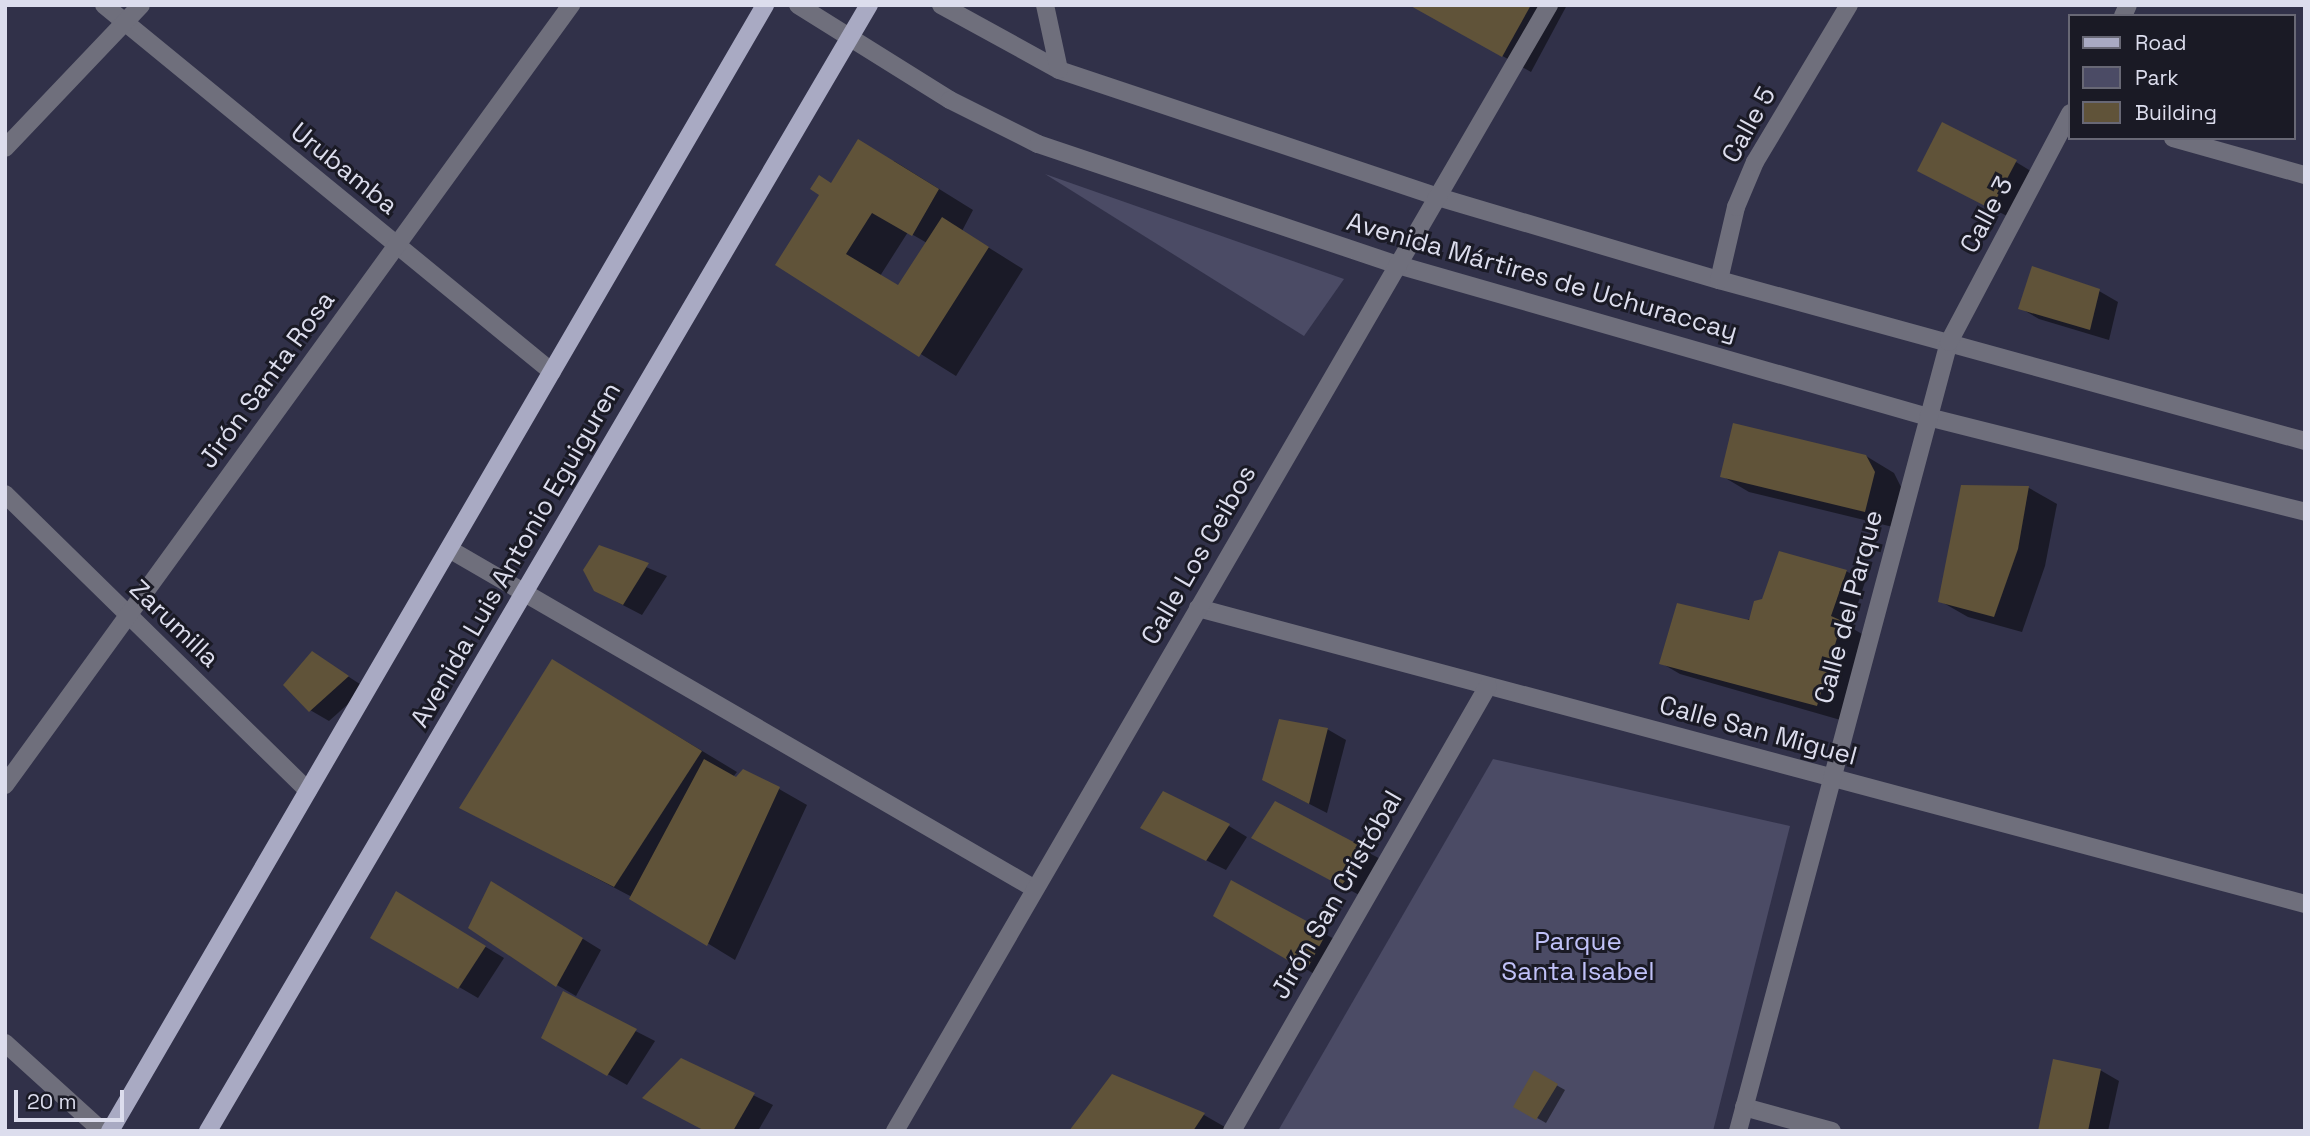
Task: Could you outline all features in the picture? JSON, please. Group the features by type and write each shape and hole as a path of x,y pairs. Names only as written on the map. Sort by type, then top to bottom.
{"main road":[{"path":"110,1131 765,5"},
{"name":"Avenida Luis Antonio Eguiguren","path":"208,1131 869,5"}],"street":[{"name":"Urubamba","path":"104,5 552,372"},
{"path":"5,148 141,5"},
{"name":"Jirón Santa Rosa","path":"5,785 571,5"},
{"name":"Avenida Mártires de Uchuraccay","path":"798,5 950,100 1038,144 1398,265 1928,417 2305,512"},
{"name":"Avenida Mártires de Uchuraccay","path":"942,5 1059,70 1437,197 1719,280 2305,441"},
{"path":"1045,5 1059,70"},
{"name":"Calle Los Ceibos","path":"896,1130 1549,5"},
{"name":"Calle 5","path":"1719,280 1736,207 1755,162 1849,5"},
{"name":"Calle 3","path":"1949,342 2068,117"},
{"path":"2180,140 2305,175"},
{"name":"Calle del Parque","path":"1738,1131 1830,777 1949,342"},
{"name":"Zarumilla","path":"5,494 127,617 308,791"},
{"path":"449,549 1035,889"},
{"name":"Calle San Miguel","path":"1198,608 2305,904"},
{"name":"Jirón San Cristóbal","path":"1232,1131 1488,686"},
{"path":"5,1043 102,1131"},
{"path":"1744,1107 1832,1131"}],"green space":[{"path":"1045,174 1344,279 1304,336"},
{"name":"Parque Santa Isabel","path":"1493,759 1790,826 1713,1131 1278,1131"}],"building":[{"path":"1409,5 1531,5 1502,57"},
{"path":"1942,122 2017,160 1991,209 1917,171"},
{"path":"858,139 939,189 912,236 872,213 846,254 898,285 942,217 989,247 919,357 775,265 819,195 810,189 819,175 831,183"},
{"path":"2032,266 2100,289 2090,330 2018,309"},
{"path":"1733,423 1866,455 1875,472 1865,512 1720,477"},
{"path":"1961,485 2029,486 2018,549 1994,617 1938,602"},
{"path":"599,545 649,563 623,605 594,591 583,570"},
{"path":"1779,551 1847,570 1831,616 1842,621 1817,706 1659,664 1677,603 1749,620 1754,601 1762,599"},
{"path":"312,651 349,676 309,712 283,685"},
{"path":"552,659 702,751 614,887 459,808"},
{"path":"1279,719 1328,728 1309,804 1262,780"},
{"path":"704,759 736,777 743,769 780,787 707,946 629,899"},
{"path":"1163,791 1230,824 1206,861 1140,828"},
{"path":"1275,801 1369,850 1341,886 1251,838"},
{"path":"1231,880 1327,932 1306,971 1213,916"},
{"path":"491,881 583,938 556,987 468,928"},
{"path":"396,891 486,946 458,989 370,938"},
{"path":"563,991 637,1029 607,1076 541,1038"},
{"path":"681,1058 755,1093 733,1131 705,1131 642,1098"},
{"path":"2053,1059 2101,1069 2088,1131 2038,1131"},
{"path":"1534,1070 1558,1084 1536,1120 1513,1107"},
{"path":"1112,1074 1205,1113 1193,1131 1069,1131"}]}
